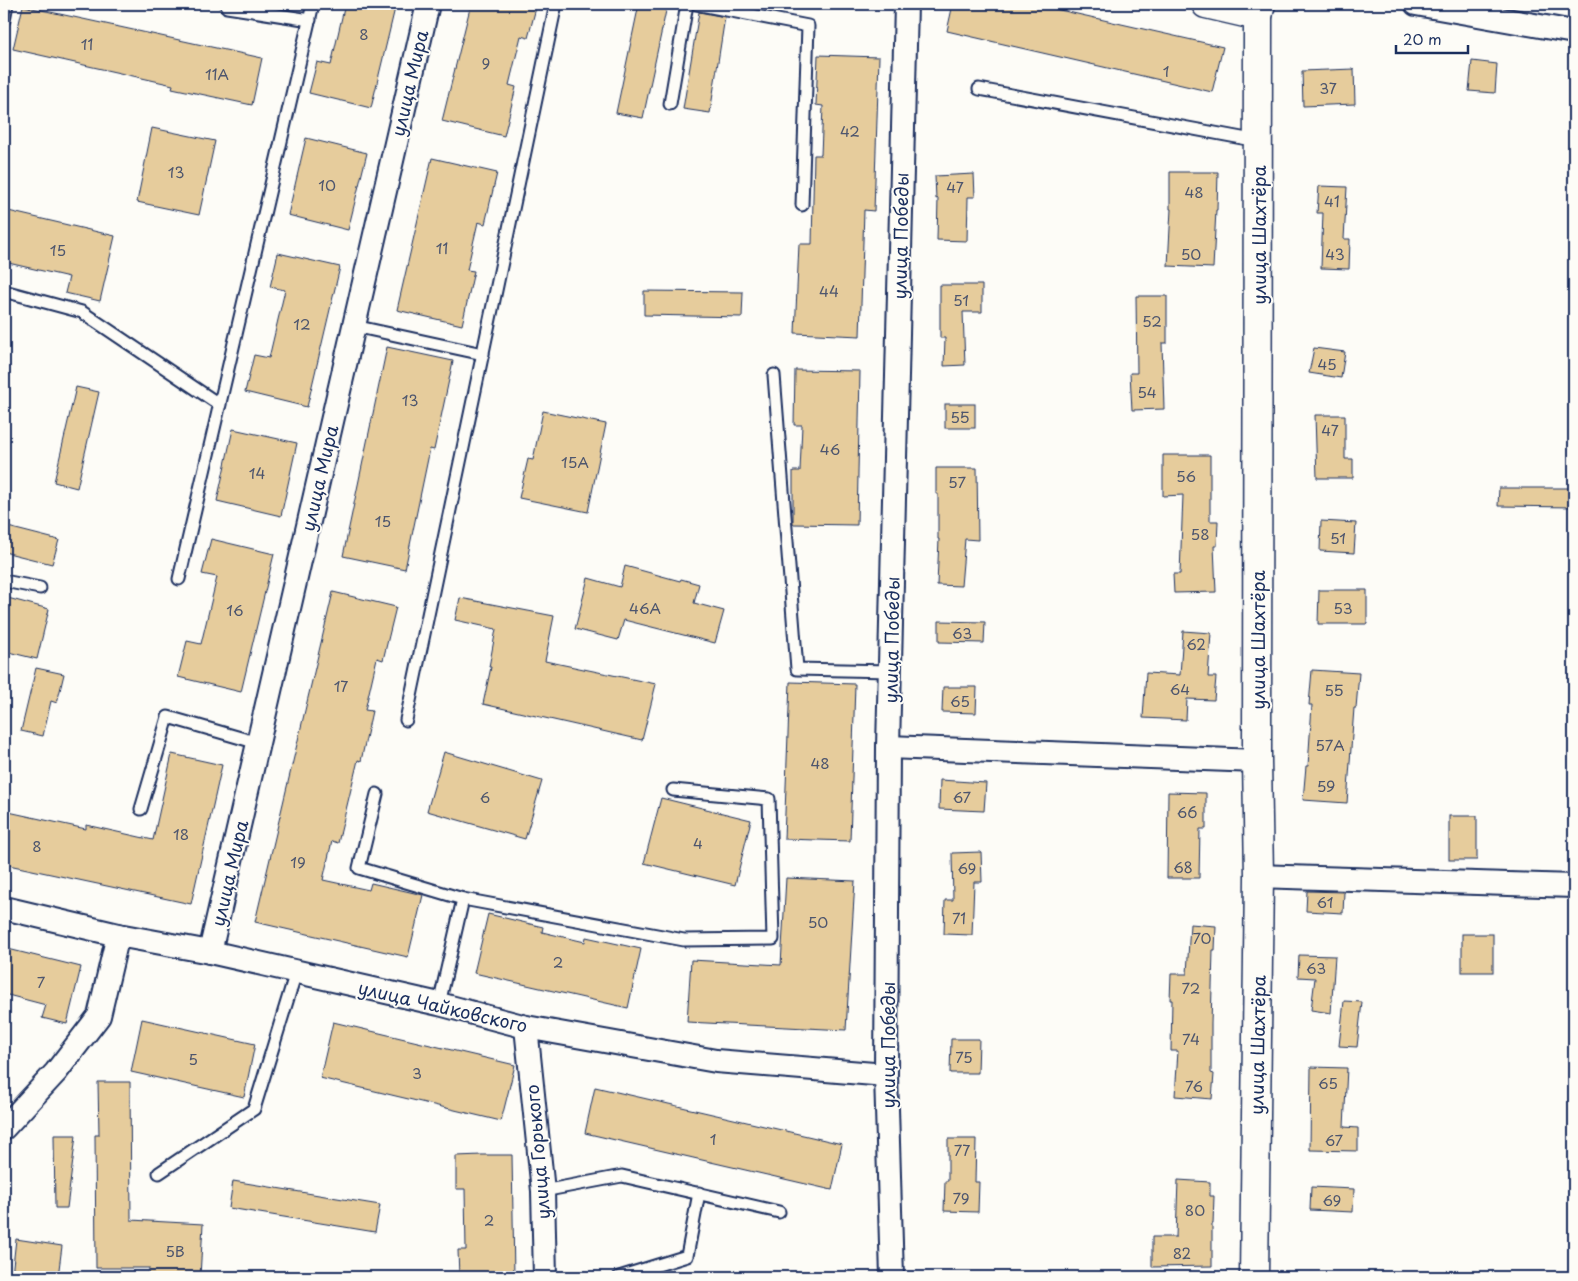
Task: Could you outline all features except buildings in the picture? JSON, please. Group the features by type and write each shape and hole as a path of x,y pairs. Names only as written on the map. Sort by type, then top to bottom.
{"street":[{"name":"улица Мира","path":"210,952 428,4"},
{"name":"улица Победы","path":"892,1277 886,1075 888,747 906,4"},
{"path":"1206,4 1260,10"},
{"path":"1416,4 1574,32"},
{"name":"улица Шахтёра","path":"1254,1277 1260,876 1257,761 1260,10"},
{"path":"888,747 1257,761"},
{"path":"1260,876 1574,886"},
{"name":"улица Чайковского","path":"4,908 118,935 210,952 439,1004 526,1027 716,1061 886,1075"},
{"path":"4,1128 56,1072 98,1016 118,935"},
{"name":"улица Горького","path":"526,1027 543,1191 545,1277"}],"lane":[{"path":"4,20 7,4"},
{"path":"179,579 313,4"},
{"path":"406,720 556,4"},
{"path":"670,104 687,4"},
{"path":"696,4 808,26 802,204"},
{"path":"227,6 310,20"},
{"path":"979,90 1258,142"},
{"path":"4,291 82,312 220,405"},
{"path":"354,326 483,354"},
{"path":"774,375 798,669 890,671"},
{"path":"4,581 40,588"},
{"path":"141,810 168,717 258,743"},
{"path":"377,794 359,868 463,899 684,940 773,939 769,799 673,790"},
{"path":"439,1004 463,899"},
{"path":"159,1173 254,1109 296,972"},
{"path":"543,1191 622,1176 779,1212"},
{"path":"619,1277 686,1256 699,1193"}]}
